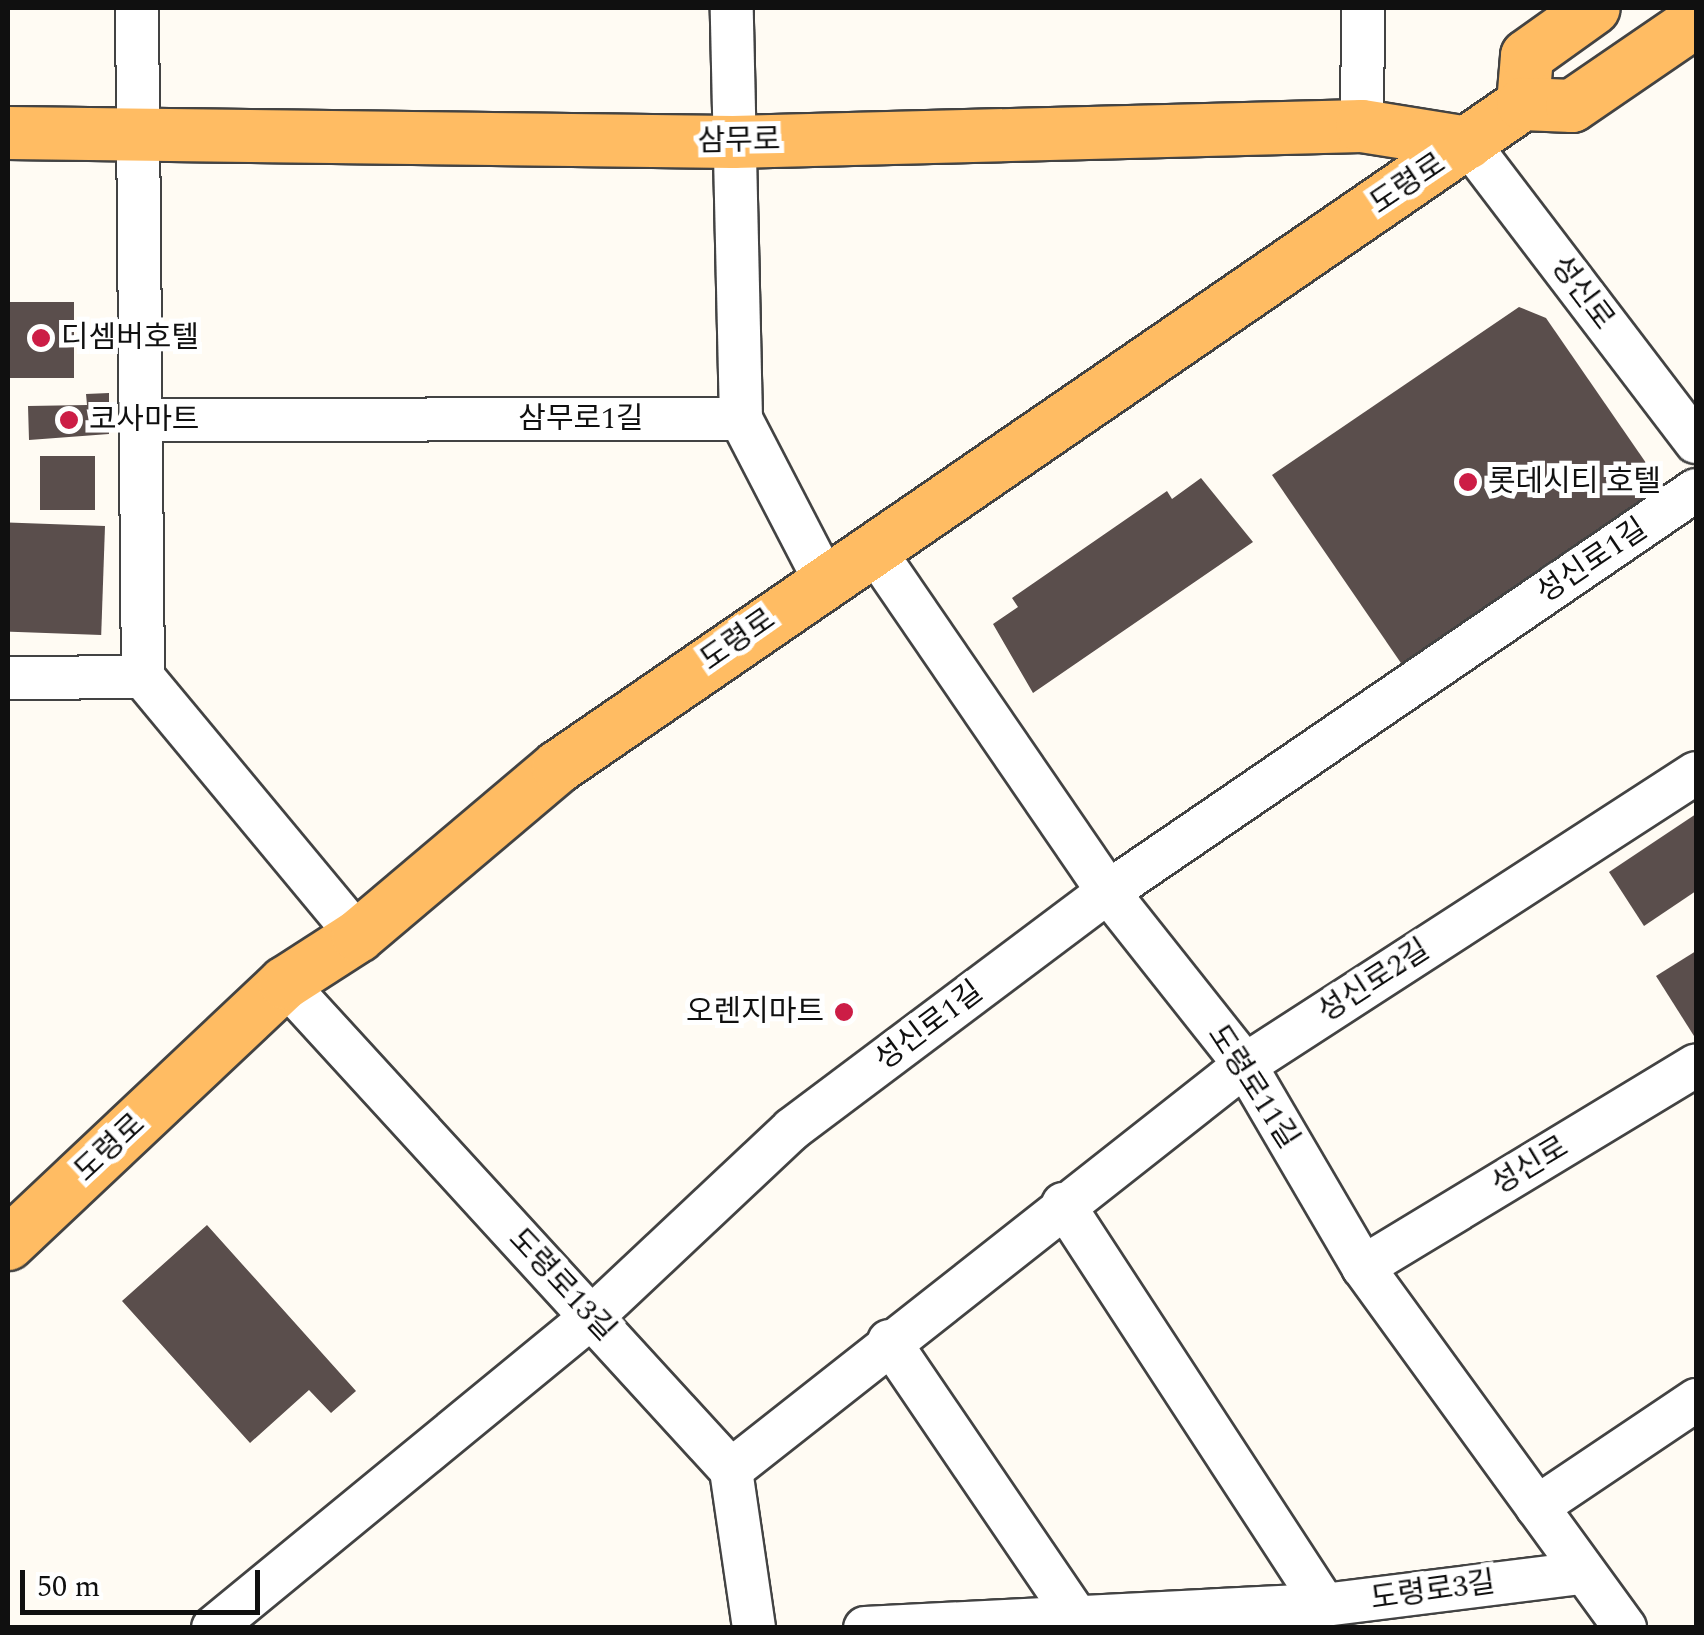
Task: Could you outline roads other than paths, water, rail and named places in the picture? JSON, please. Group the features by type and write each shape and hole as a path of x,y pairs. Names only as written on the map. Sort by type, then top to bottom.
{"main road":[{"path":"1594,8 1527,56 1524,104 1572,106 1696,22"},
{"name":"도령로","path":"8,1244 284,983 358,936 558,766 824,579 874,550 1524,104"},
{"name":"삼무로","path":"8,133 733,142 1362,126 1468,143"}],"street":[{"path":"137,8 134,136 143,420 142,677 358,936"},
{"path":"732,8 741,419 824,579"},
{"path":"1362,126 1363,8"},
{"name":"성신로","path":"1468,143 1696,442"},
{"name":"삼무로1길","path":"143,420 741,419"},
{"name":"성신로1길","path":"213,1628 592,1317 792,1128 1108,892 1696,490"},
{"name":"도령로11길","path":"874,550 1108,892 1244,1064 1363,1267 1624,1628"},
{"path":"8,678 142,677"},
{"name":"성신로2길","path":"731,1470 888,1341 1244,1064 1696,773"},
{"name":"도령로13길","path":"284,983 731,1470"},
{"name":"성신로","path":"1363,1267 1696,1066"},
{"path":"1063,1204 1324,1605"},
{"path":"888,1341 1078,1619"},
{"path":"1538,1507 1696,1400"},
{"path":"731,1470 754,1628"},
{"name":"도령로3길","path":"865,1628 1078,1619 1213,1620 1582,1573"}],"place":[{"name":"디셈버호텔","path":"41,338"},
{"name":"코사마트","path":"69,420"},
{"name":"롯데시티 호텔","path":"1468,482"},
{"name":"오렌지마트","path":"844,1012"}]}
